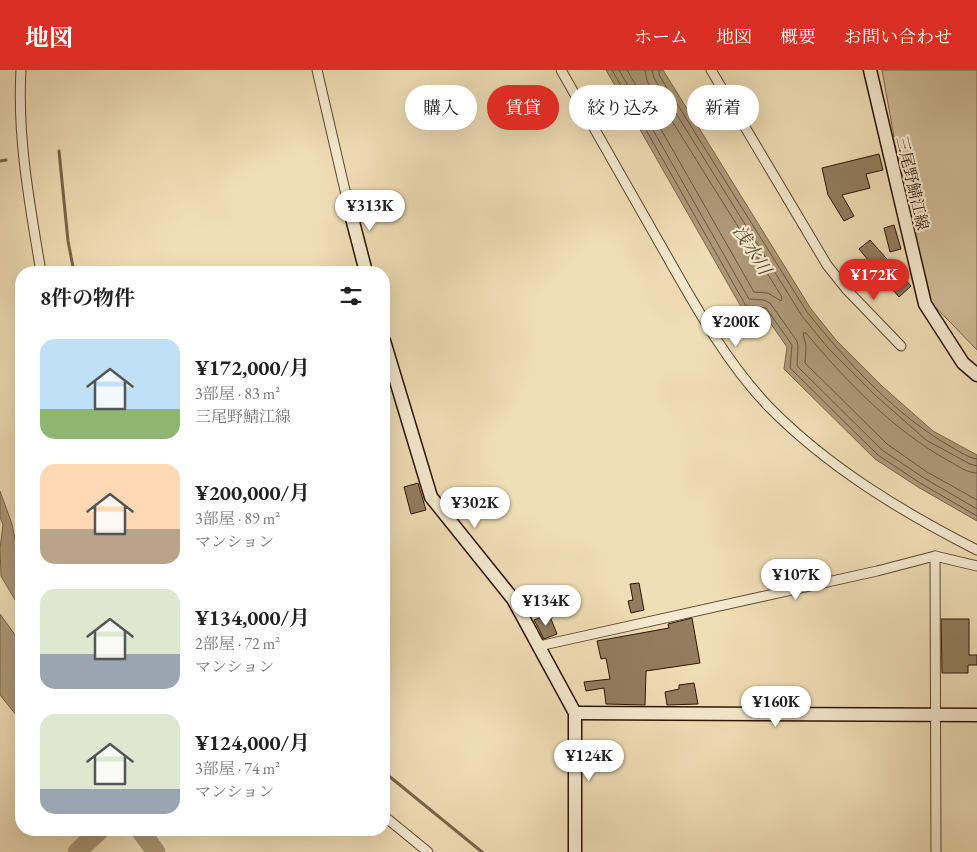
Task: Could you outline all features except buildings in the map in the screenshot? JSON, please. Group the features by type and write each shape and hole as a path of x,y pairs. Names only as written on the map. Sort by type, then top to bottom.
{"street":[{"path":"21,70 19,107 32,218 40,266"},
{"path":"318,70 347,199 364,266"},
{"path":"555,70 567,81"},
{"path":"561,70 686,289 726,355 768,406 809,444 858,481 944,534 977,550"},
{"path":"711,70 827,265 847,290 901,346"},
{"name":"三尾野鯖江線","path":"870,70 925,304 963,363 977,375"},
{"path":"390,361 431,497 513,599 575,713 575,852"},
{"path":"539,646 877,571 935,556 977,566"},
{"path":"935,556 936,852"},
{"path":"575,713 977,715"},
{"path":"390,821 428,852"}],"shaded area":[{"path":"882,70 977,70 977,350 922,293"}],"water":[{"path":"606,70 663,70 672,85 615,85"},
{"name":"浅水川","path":"677,93 687,109 687,130 700,130 811,309 836,340 882,386 933,431 977,455 977,521 918,487 875,459 784,369 787,347 762,311 744,312 640,130 677,130"},
{"path":"0,491 12,524 15,539 15,600 1,576 0,548 3,525 0,517"},
{"path":"0,614 15,635 15,714 0,695"}],"waterway":[{"path":"59,151 68,241 73,266"},
{"path":"0,161 6,160"},
{"path":"390,777 482,852"},
{"path":"77,852 94,836"},
{"path":"144,836 156,852"}]}
